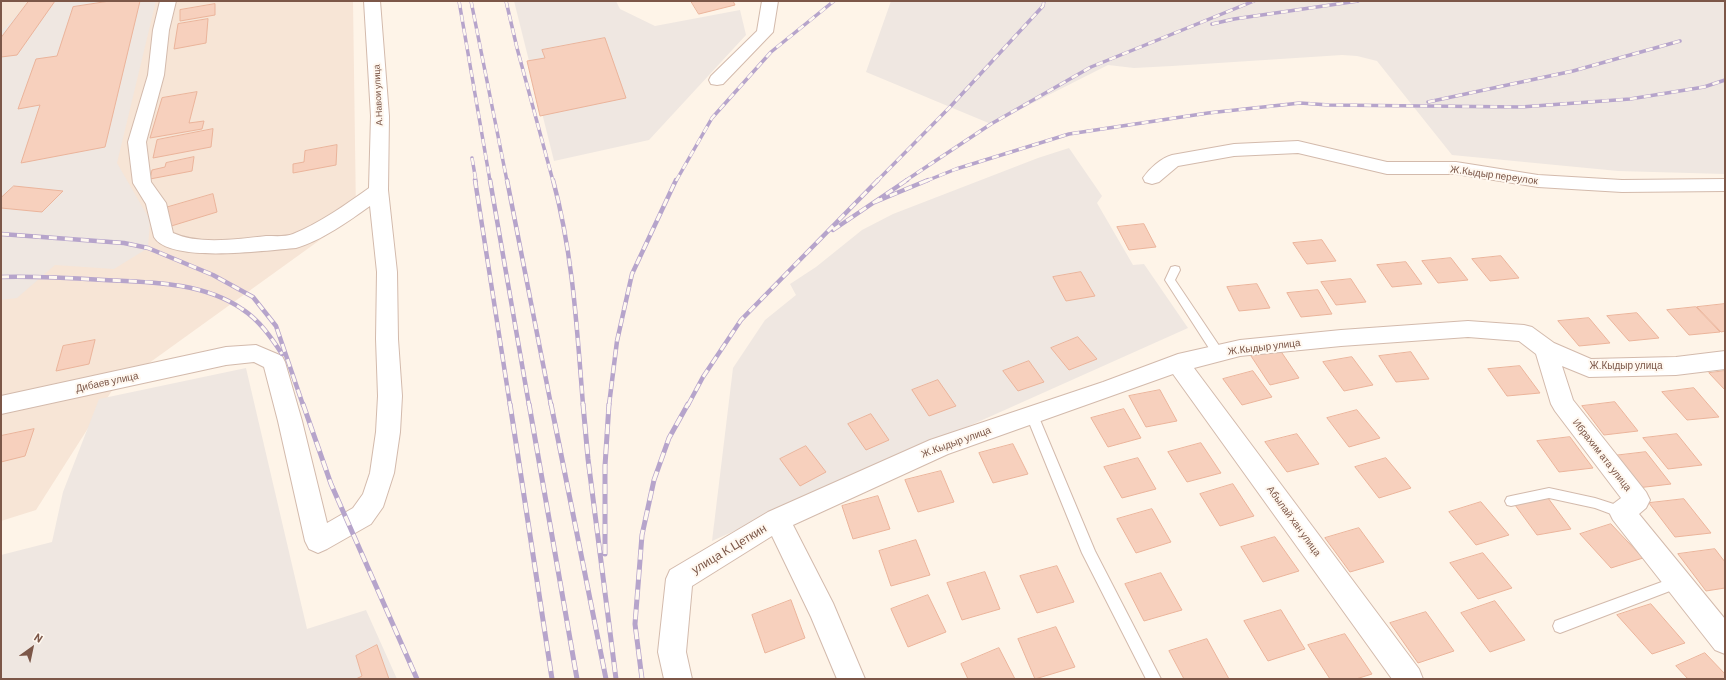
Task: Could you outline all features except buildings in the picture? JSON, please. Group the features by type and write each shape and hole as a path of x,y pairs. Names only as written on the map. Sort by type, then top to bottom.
{"street":[{"path":"168,1 161,30 156,74 138,142 142,183 156,203 164,237 177,243 194,246 242,245 296,241 334,221 378,190"},
{"name":"А.Навои улица","path":"213,359 256,352 274,362 290,421 318,541 362,516 374,499 382,473 390,396 387,339 387,272 378,190 380,116 372,1"},
{"path":"717,80 765,32 770,1"},
{"name":"Ж.Кыдыр переулок","path":"1152,178 1172,161 1234,150 1298,147 1387,168 1456,168 1538,181 1622,186 1725,185"},
{"name":"Ж.Кыдыр улица","path":"776,520 939,447 1111,388 1178,363 1240,348 1341,338 1468,329 1524,333 1546,349 1589,368 1676,366 1725,360"},
{"name":"Ибрахим ата улица","path":"1546,349 1563,404 1637,500 1622,512"},
{"name":"Дибаев улица","path":"1,405 213,359"},
{"name":"Абылай хан улица","path":"1178,363 1409,679"},
{"path":"1622,512 1725,641"},
{"name":"улица К.Цеткин","path":"678,679 672,652 679,579 776,520 823,612 851,679"}],"lane":[{"path":"1175,270 1170,280 1218,353"},
{"path":"1032,415 1089,553 1154,679"},
{"path":"1511,501 1549,493 1595,503 1622,512"},
{"path":"1560,626 1679,582"}],"shaded area":[{"path":"1,1 353,1 356,214 113,389 36,510 1,521"},
{"path":"30,1 156,1 117,163 150,220 148,248 114,269 55,265 17,298 1,300 1,32"},
{"path":"514,1 616,1 620,9 655,26 740,10 746,35 649,140 554,161"},
{"path":"891,1 1725,1 1725,174 1618,171 1452,155 1377,61 1357,56 1342,55 1134,68 1108,65 991,124 866,72"},
{"path":"1069,148 1102,196 1097,203 1133,265 1144,264 1188,328 712,541 733,368 765,320 796,295 790,284 816,267 862,230 893,214 1038,158"},
{"path":"246,368 307,629 366,610 397,679 1,679 1,555 52,542 63,492 99,399"}],"railway":[{"path":"459,1 490,181"},
{"path":"471,1 507,181"},
{"path":"506,1 517,48 553,181"},
{"path":"676,181 712,118 771,52 834,1"},
{"path":"877,181 950,107 1043,6 1044,1"},
{"path":"905,181 991,124 1091,67 1254,1"},
{"path":"1212,24 1234,19 1358,1"},
{"path":"1428,102 1573,71 1680,41"},
{"path":"926,181 956,169 1069,134 1208,113 1300,103 1329,105 1521,107 1630,99 1704,87 1725,80"},
{"path":"472,158 476,181"},
{"path":"475,180 510,405"},
{"path":"490,180 529,405"},
{"path":"507,180 551,405"},
{"path":"553,180 560,208 570,264 583,405"},
{"path":"609,405 617,341 632,274 676,180"},
{"path":"688,405 703,377 741,320 878,180"},
{"path":"833,230 907,180"},
{"path":"875,202 928,180"},
{"path":"1,234 124,243 148,248 213,275 253,297 276,326 303,405"},
{"path":"1,277 52,277 157,283 193,288 227,300 248,313 274,341 282,354"},
{"path":"303,404 331,484 417,679"},
{"path":"510,404 552,679"},
{"path":"529,404 577,679"},
{"path":"551,404 606,679"},
{"path":"583,404 588,459 616,679"},
{"path":"605,554 605,466 609,404"},
{"path":"642,679 635,624 642,535 654,480 669,438 688,404"}]}
